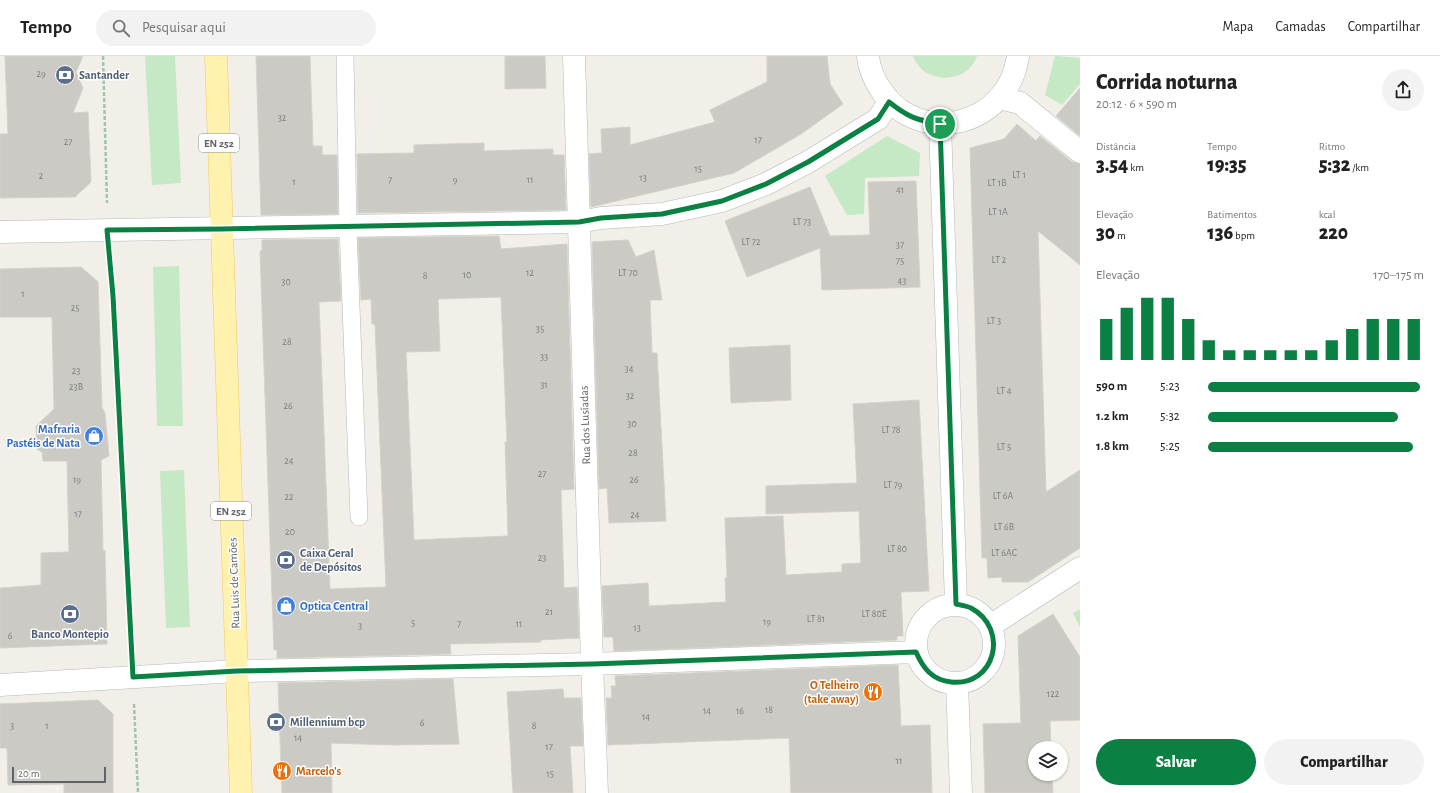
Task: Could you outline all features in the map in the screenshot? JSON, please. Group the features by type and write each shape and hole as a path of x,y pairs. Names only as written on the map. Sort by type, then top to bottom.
{"main road":[{"name":"EN 252","path":"216,56 222,229"},
{"name":"Rua Luis de Camões","path":"222,229 241,793"}],"street":[{"name":"Rua dos Lusíadas","path":"574,56 597,793"},
{"path":"868,56 876,84 889,102 904,114 922,121 940,124 962,121 983,112 1000,98 1012,79 1018,56"},
{"path":"1000,98 1020,103 1080,152"},
{"path":"0,232 579,222 601,218 662,214 722,201 759,186 808,162 878,119 889,102"},
{"path":"940,124 956,604"},
{"path":"990,626 1080,568"},
{"path":"956,604 970,607 982,615 990,626 994,638 994,651 989,663 981,674 970,680 957,683 944,681 931,675 922,665 916,652 916,638 921,624 930,613 942,606 956,604"},
{"path":"0,685 237,671 592,664 916,652"},
{"path":"957,683 961,793"}],"lane":[{"path":"345,56 348,227 359,517"}],"path":[{"path":"103,56 107,230 113,296 138,793"}],"green space":[{"path":"145,56 175,56 181,183 152,185"},
{"path":"913,56 977,56 974,63 963,73 949,78 941,78 922,70 918,66"},
{"path":"1055,56 1080,58 1080,84 1062,105 1045,95"},
{"path":"887,136 920,153 919,176 865,178 864,214 847,215 825,176"},
{"path":"179,266 183,426 157,426 153,267"},
{"path":"184,470 190,627 166,628 160,471"},
{"path":"1080,609 1080,627 1073,613"}],"building":[{"path":"5,56 83,56 76,72 83,88 73,113 88,112 91,182 75,197 0,198 0,134 8,134"},
{"path":"256,56 310,56 313,146 322,146 322,155 337,155 338,214 261,215"},
{"path":"505,56 545,56 546,88 505,89"},
{"path":"767,56 827,56 830,84 843,104 801,134 734,173 591,207 589,154 602,153 601,129 630,127 630,145 715,122 710,110 767,82"},
{"path":"1080,88 1080,136 1056,116"},
{"path":"1017,124 1036,141 1040,136 1072,162 1080,164 1080,265 1038,231 1046,492 1080,470 1080,548 1028,582 1002,582 1002,577 988,578 987,558 982,558 970,148 1004,139"},
{"path":"484,143 484,151 553,149 553,155 564,155 566,210 358,213 357,154 414,153 414,145"},
{"path":"916,181 920,287 822,290 820,248 747,277 725,221 810,187 830,236 870,235 868,182"},
{"path":"499,236 501,249 567,244 574,489 561,490 564,588 577,587 579,638 540,640 541,642 450,644 451,654 277,658 277,650 274,650 270,541 260,251 262,251 262,240 338,239 341,301 319,302 330,589 386,587 375,324 372,324 371,299 361,300 358,238","holes":["501,297 507,442 505,442 508,536 414,540 406,352 440,351 438,299"]},
{"path":"628,240 636,257 654,250 662,300 650,300 652,353 657,353 666,521 609,523 607,488 599,489 592,242"},
{"path":"81,267 98,282 102,408 105,413 109,456 101,460 107,644 0,648 0,588 41,585 41,553 69,552 67,461 43,461 42,452 37,449 36,426 54,409 52,317 0,317 0,269"},
{"path":"790,345 791,400 731,403 729,348"},
{"path":"919,400 929,591 901,592 903,636 897,636 897,640 614,651 613,637 604,637 602,586 648,583 649,606 726,602 725,578 727,578 725,518 783,516 786,575 842,572 842,564 861,563 859,511 766,514 766,486 857,483 853,404"},
{"path":"1053,614 1080,657 1080,720 1050,721 1051,741 1028,741 1028,781 1052,781 1053,793 985,793 983,724 1021,723 1018,636"},
{"path":"898,665 901,726 930,725 932,793 791,793 789,738 608,745 606,698 612,698 611,686 616,686 615,676"},
{"path":"453,679 459,744 394,745 331,743 332,793 282,793 278,683"},
{"path":"563,689 564,698 581,698 583,746 570,746 573,793 513,793 507,692"},
{"path":"98,700 113,714 113,793 64,793 64,784 8,785 7,748 0,748 0,704"}],"place":[{"name":"Santander","path":"65,75"},
{"name":"Mafraria Pastéis de Nata","path":"94,436"},
{"name":"Caixa Geral de Depósitos","path":"286,560"},
{"name":"Optica Central","path":"286,606"},
{"name":"Banco Montepio","path":"70,614"},
{"name":"O Telheiro (take away)","path":"873,692"},
{"name":"Millennium bcp","path":"276,722"},
{"name":"Marcelo's","path":"282,771"}],"route":[{"path":"889,102 904,114 922,121 940,124 956,604 970,607 982,615 990,626 994,638 994,651 989,663 981,674 970,680 957,683 944,681 931,675 922,665 916,652 592,664 237,671 133,677 113,296 107,230 579,222 601,218 662,214 722,201 766,184 808,162 878,119 889,102"}]}
